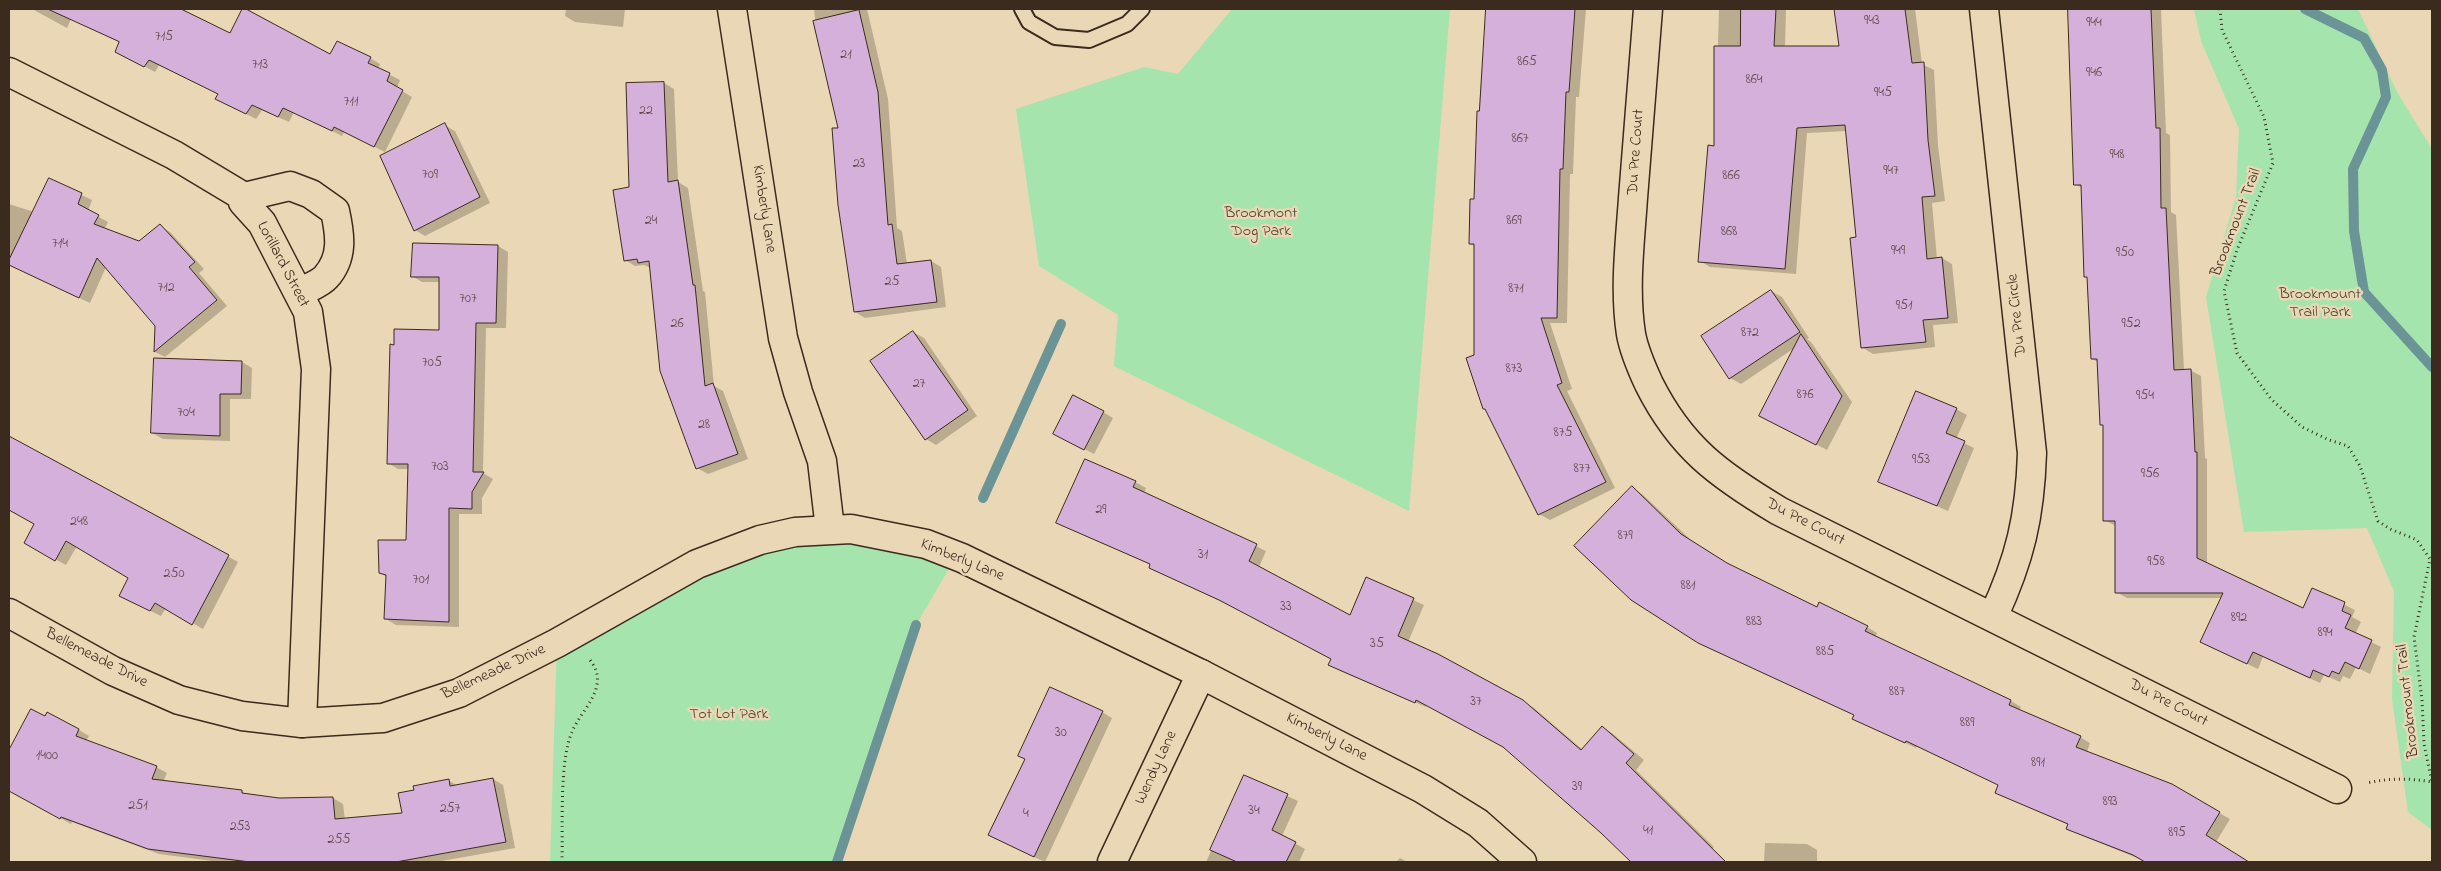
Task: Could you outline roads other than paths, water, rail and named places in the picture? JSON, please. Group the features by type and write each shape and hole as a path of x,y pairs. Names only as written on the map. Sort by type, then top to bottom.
{"street":[{"name":"Kimberly Lane","path":"732,9 783,338 798,392 822,461 830,529 851,529 898,537 926,544 962,558 1201,674 1423,789 1478,823 1522,862"},
{"name":"Du Pre Court","path":"1648,9 1629,253 1628,298 1631,336 1642,370 1661,408 1676,431 1705,462 1741,488 1779,511 2337,789"},
{"name":"Du Pre Circle","path":"1984,9 2032,453 2030,494 2024,534 2012,576 1993,617"},
{"name":"Lorillard Street","path":"9,72 174,155 244,197 243,202 262,223 308,312 316,369 302,724"},
{"path":"244,197 290,186 311,194 335,210 341,239 338,258 326,278 299,292"},
{"name":"Bellemeade Drive","path":"9,612 113,671 179,700 242,716 302,724 383,718 459,693 571,635 697,564 760,540 796,532 830,529"},
{"name":"Wendy Lane","path":"1112,862 1201,674"}],"lane":[{"path":"1022,9 1029,22 1055,37 1089,40 1127,24 1142,9"}],"waterway":[{"path":"2305,9 2364,38 2382,70 2386,97 2353,169 2354,231 2364,292 2432,367"},
{"path":"983,498 1061,324"},
{"path":"837,862 916,625"}],"park label":[{"name":"Brookmont Dog Park","path":"1261,223"},
{"name":"Brookmount Trail Park","path":"2320,304"},
{"name":"Tot Lot Park","path":"729,715"}]}
